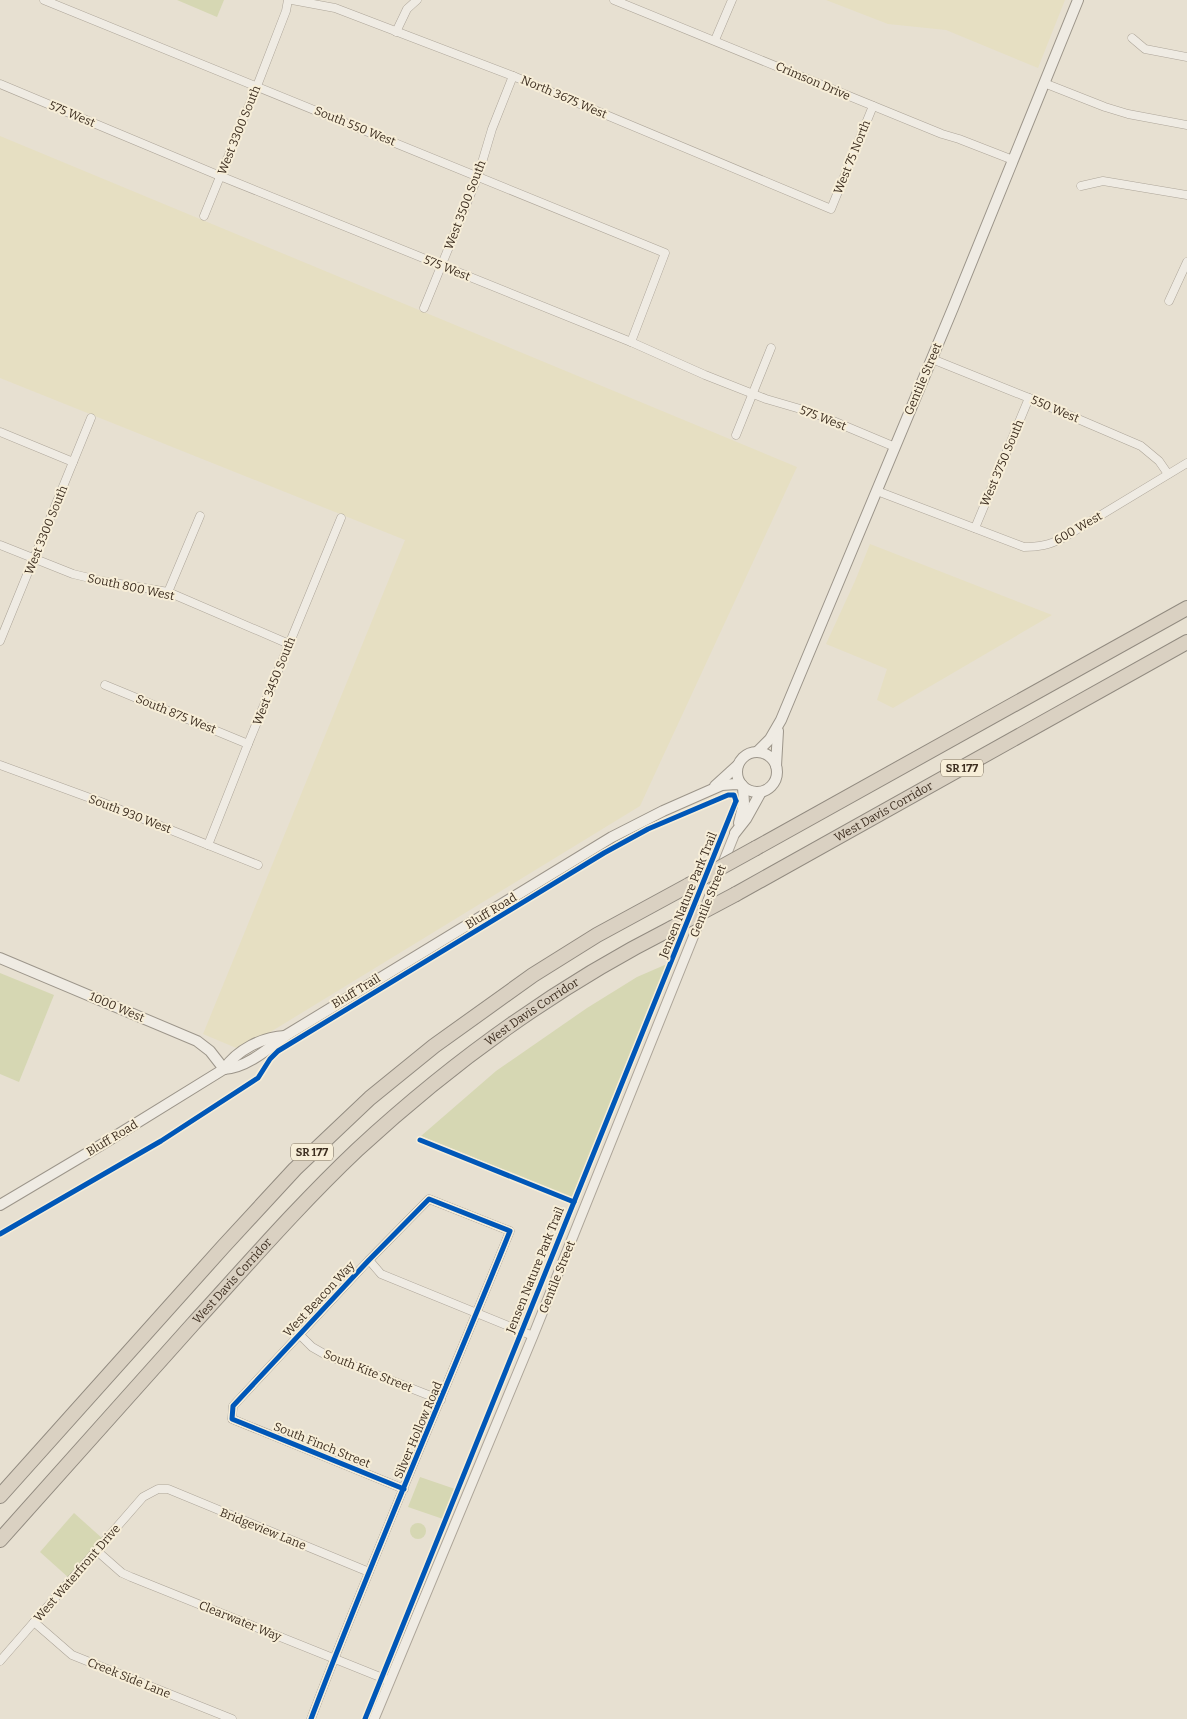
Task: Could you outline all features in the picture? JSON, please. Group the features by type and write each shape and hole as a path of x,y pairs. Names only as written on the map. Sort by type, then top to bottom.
{"highway":[{"name":"SR 177","path":"0,1496 223,1247 319,1145 370,1098 441,1041 533,975 597,935 1187,608"},
{"name":"West Davis Corridor","path":"0,1540 272,1237 378,1131 452,1068 596,970 1187,642"}],"main road":[{"name":"Gentile Street","path":"758,752 770,740 781,720 932,359 1078,0"},
{"path":"776,766 767,755 758,752 748,754 738,765 737,774 742,786 751,792 761,792 770,788 775,780 776,766 777,737 781,720"},
{"name":"Bluff Road","path":"701,795 722,780 738,765"},
{"name":"Bluff Road","path":"0,1205 224,1069 234,1058 256,1043 285,1036 598,845 644,820 724,785 736,784 742,786"},
{"name":"Gentile Street","path":"735,833 743,809 742,786"},
{"name":"Gentile Street","path":"735,833 746,819 761,792"},
{"name":"1000 West","path":"0,958 197,1041 210,1051 224,1069"}],"street":[{"name":"South 550 West","path":"44,0 665,253 631,342"},
{"name":"West 3300 South","path":"204,216 257,86 286,11 288,0"},
{"name":"North 3675 West","path":"292,0 336,8 513,76 831,209"},
{"path":"396,32 408,9 416,0"},
{"name":"Crimson Drive","path":"614,0 942,134 1013,160"},
{"path":"715,40 732,0"},
{"path":"1132,38 1145,49 1187,56"},
{"name":"West 3500 South","path":"424,308 478,176 492,129 513,76"},
{"path":"1044,83 1120,112 1187,125"},
{"name":"575 West","path":"0,84 220,176 631,342 753,394 814,413 895,447"},
{"name":"West 75 North","path":"831,209 873,106"},
{"path":"1080,186 1103,181 1187,195"},
{"path":"1169,301 1187,262"},
{"path":"736,435 771,348"},
{"name":"550 West","path":"932,359 1141,446 1159,461 1168,474"},
{"name":"West 3750 South","path":"975,528 1029,398"},
{"name":"West 3300 South","path":"0,641 91,418"},
{"path":"0,432 73,462"},
{"name":"600 West","path":"877,491 1024,547 1038,547 1050,544 1187,463"},
{"path":"168,592 200,516"},
{"name":"West 3450 South","path":"208,845 341,518"},
{"name":"South 800 West","path":"0,545 73,574 168,592 289,644"},
{"name":"South 875 West","path":"105,685 248,744"},
{"name":"South 930 West","path":"0,765 101,802 258,865"},
{"name":"Gentile Street","path":"374,1719 533,1336 735,833"},
{"name":"West Beacon Way","path":"232,1418 233,1406 369,1260 429,1199 510,1231"},
{"name":"Silver Hollow Road","path":"311,1719 333,1660 510,1231"},
{"path":"369,1260 381,1274 533,1336"},
{"name":"South Kite Street","path":"299,1334 312,1347 326,1355 441,1400"},
{"name":"South Finch Street","path":"232,1418 404,1489"},
{"name":"Bridgeview Lane","path":"158,1489 168,1489 369,1572"},
{"name":"West Waterfront Drive","path":"0,1661 143,1497 158,1489"},
{"name":"Clearwater Way","path":"97,1551 122,1573 333,1660 390,1681"},
{"name":"Creek Side Lane","path":"34,1622 72,1655 232,1719"}],"shaded area":[{"path":"826,0 1065,0 1038,68 946,30 888,24"},
{"path":"0,136 797,467 640,806 241,1050 203,1034 405,540 0,378"},
{"path":"870,544 1052,615 893,708 877,700 887,669 826,644"}],"green space":[{"path":"177,0 224,0 217,17"},
{"path":"667,964 573,1198 421,1136 496,1071 587,1008 637,977"},
{"path":"0,973 54,995 19,1082 0,1074"},
{"path":"420,1477 455,1489 443,1519 408,1507"},
{"path":"74,1513 103,1539 69,1578 40,1552"},
{"path":"418,1523 426,1531 418,1539 410,1531"}],"cycle path":[{"name":"Bluff Trail","path":"0,1234 161,1141 258,1078 270,1059 278,1051 604,853 648,829 728,795 734,795 736,801"},
{"name":"Jensen Nature Park Trail","path":"365,1719 736,801"},
{"path":"420,1140 574,1202"},
{"path":"311,1719 384,1536 409,1475 510,1231 429,1199 369,1260 233,1406 232,1419 404,1489"}]}
